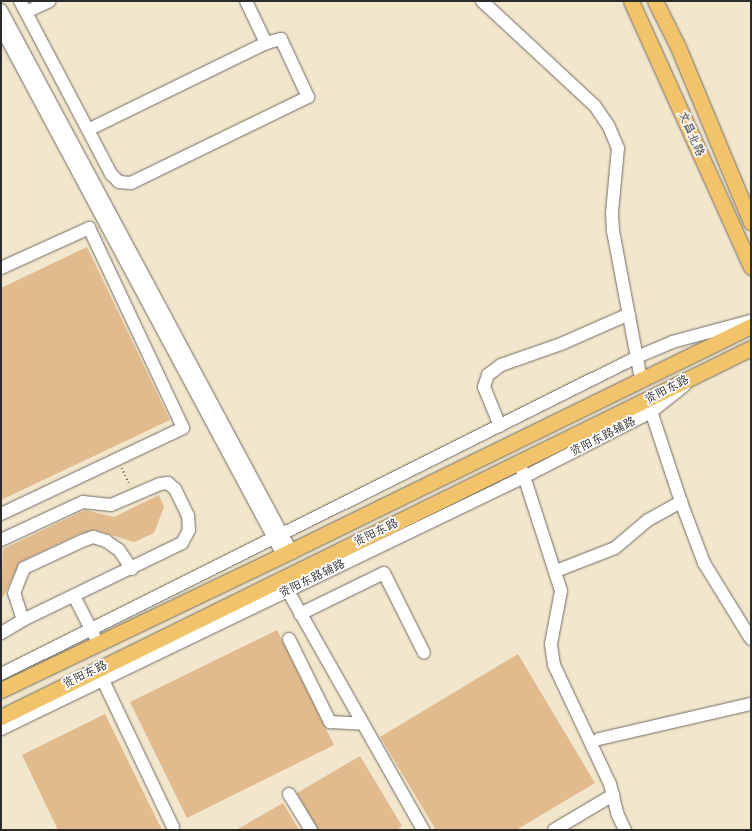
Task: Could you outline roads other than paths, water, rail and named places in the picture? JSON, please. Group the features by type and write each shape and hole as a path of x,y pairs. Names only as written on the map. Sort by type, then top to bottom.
{"main road":[{"name":"文昌北路","path":"631,1 751,267"},
{"path":"655,1 678,47 751,222"},
{"name":"资阳东路","path":"1,690 287,553 751,326"},
{"name":"资阳东路","path":"1,717 100,675 522,470 649,406 700,373 751,348"},
{"path":"700,373 751,360"}],"street":[{"path":"20,1 111,174 119,182 131,183 308,97 282,39 266,43 88,130"},
{"path":"26,12 50,1"},
{"path":"246,1 266,43"},
{"path":"482,1 595,106 609,127 618,148 612,213 613,231 641,379"},
{"path":"1,10 278,537"},
{"path":"1,28 287,553"},
{"path":"1,268 89,228 183,428 1,514"},
{"path":"500,426 484,387 488,375 502,365 561,344 629,314"},
{"path":"1,674 637,357 672,342 751,321"},
{"path":"649,406 680,502 704,562 751,639"},
{"path":"522,470 556,571 561,591 551,644 554,665 613,795 625,830"},
{"path":"1,540 83,502 111,505 160,484 168,483 174,489 188,516 189,530 182,543 132,569 23,620 1,633"},
{"path":"556,571 615,548 648,520 680,502"},
{"path":"23,620 14,593 24,568 93,537 106,541 119,550 132,569"},
{"path":"300,614 384,573 424,653"},
{"path":"284,585 424,830"},
{"path":"74,596 99,643"},
{"path":"289,639 330,722 363,724"},
{"path":"1,729 100,675 173,827"},
{"path":"599,739 751,704"},
{"path":"289,794 311,830"},
{"path":"554,830 613,795"}]}
